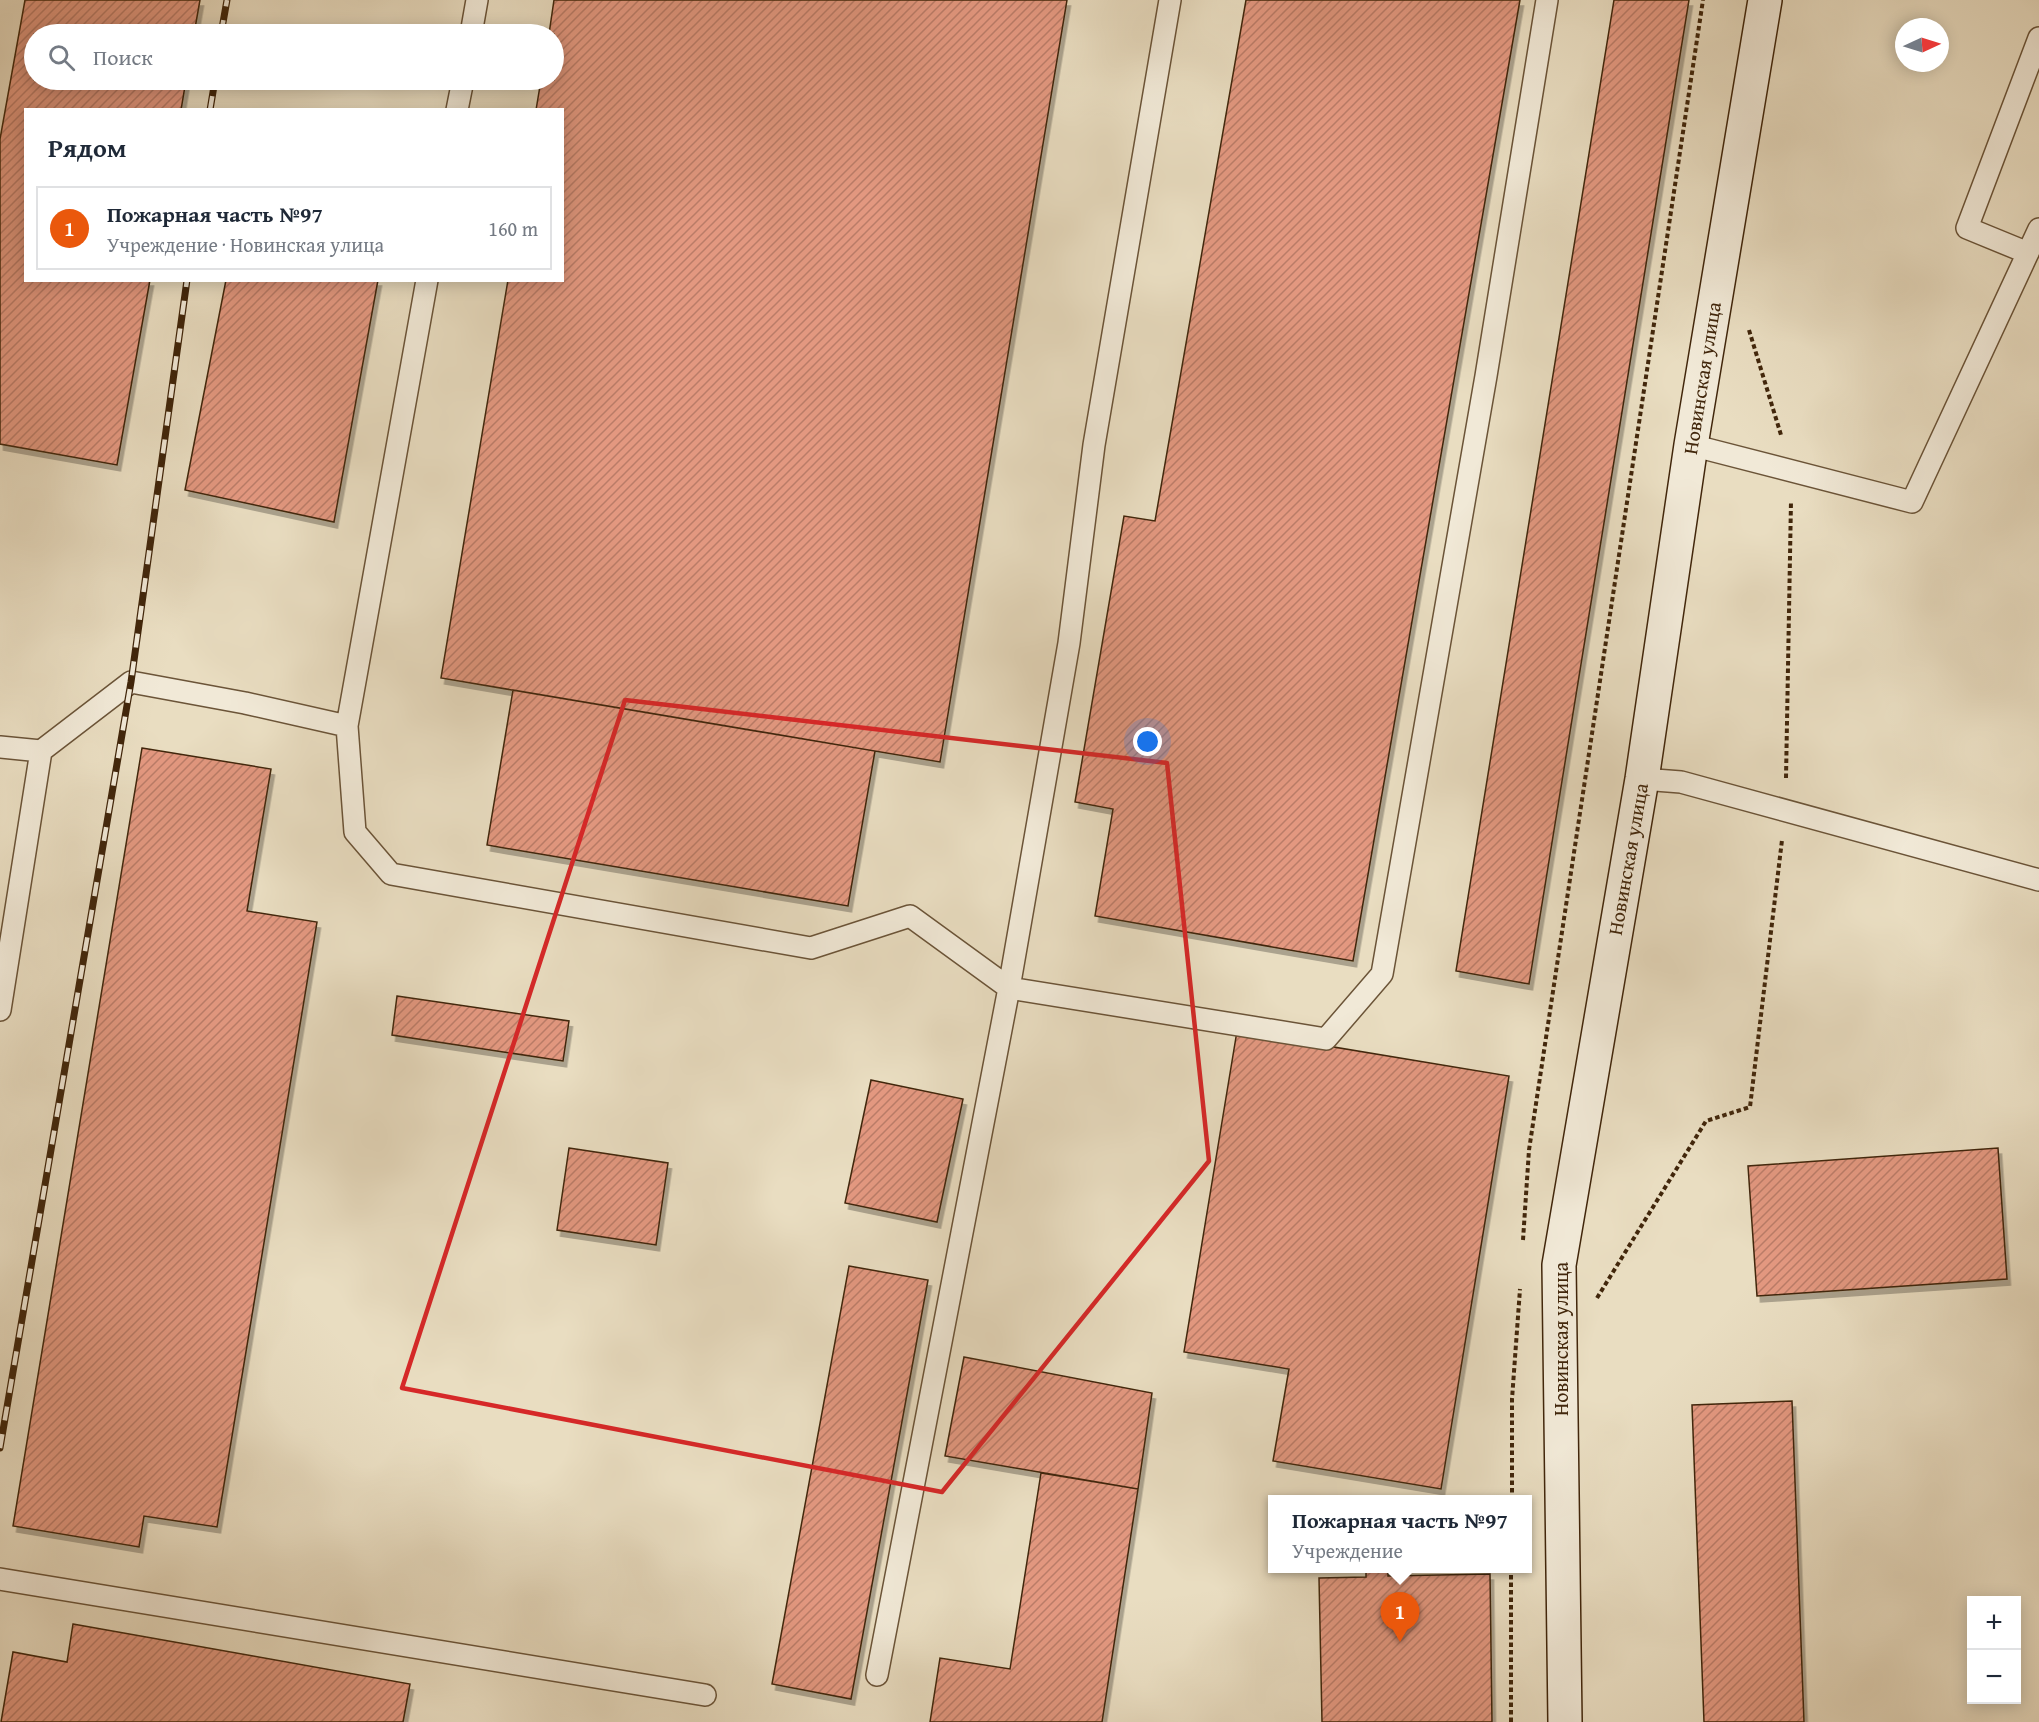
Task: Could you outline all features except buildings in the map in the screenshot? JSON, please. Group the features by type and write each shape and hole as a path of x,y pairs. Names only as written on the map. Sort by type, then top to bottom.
{"main road":[{"name":"Новинская улица","path":"1565,1722 1559,1265 1642,779 1691,445 1765,0"}],"lane":[{"path":"473,24 477,0"},
{"path":"877,1676 1009,988 1069,643 1094,445 1170,0"},
{"path":"427,282 347,726 355,832 391,874 811,948 910,916 1009,988 1326,1039 1382,974 1486,376 1547,0"},
{"path":"2028,253 1967,228 2039,38"},
{"path":"458,108 461,90"},
{"path":"1691,445 1912,502 2039,229"},
{"path":"0,1010 41,752 131,682 245,703 347,726"},
{"path":"0,747 41,752"},
{"path":"1642,779 1681,782 2039,880"},
{"path":"0,1579 705,1695"}],"path":[{"path":"1523,1245 1529,1150 1703,0"},
{"path":"1594,1304 1706,1121 1750,1107 1785,810 1792,471 1748,330"},
{"path":"1512,1495 1512,1399 1520,1281"},
{"path":"1511,1573 1511,1722"}],"highlighted area":[{"path":"625,700 1167,763 1209,1161 942,1492 402,1388"}],"railway":[{"path":"223,24 227,0"},
{"path":"210,108 213,90"},
{"path":"0,1448 131,682 187,282"}],"place":[{"name":"Пожарная часть №97","path":"1400,1642"}]}
